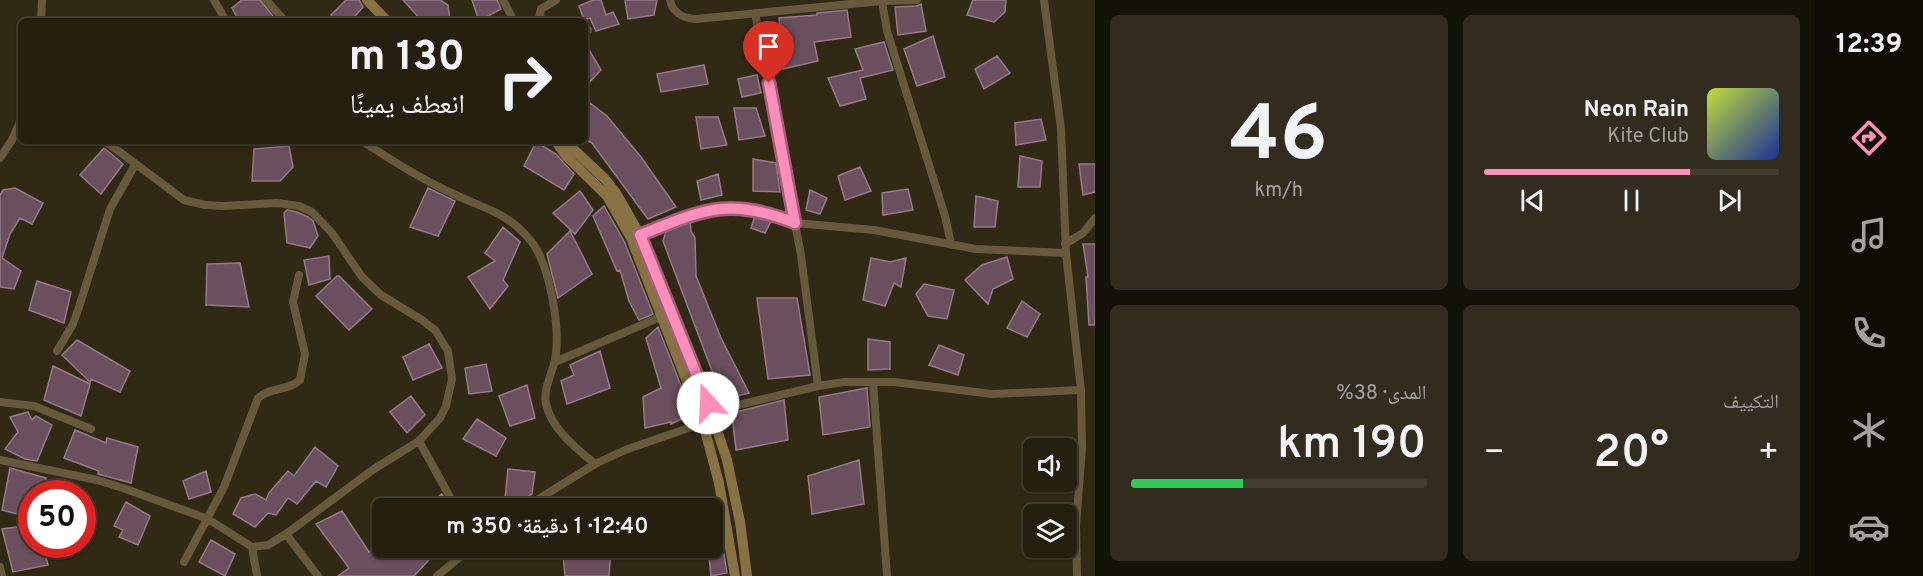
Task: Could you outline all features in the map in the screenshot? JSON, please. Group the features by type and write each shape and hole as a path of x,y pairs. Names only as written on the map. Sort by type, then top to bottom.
{"main road":[{"path":"367,0 384,18"},
{"path":"557,144 606,196 631,238 727,460 740,522 747,576"},
{"path":"562,144 572,147 605,179 625,206 640,235 703,388 735,576"}],"street":[{"path":"41,18 42,0"},
{"path":"266,0 282,18"},
{"path":"503,0 512,18"},
{"path":"538,18 541,9 556,0"},
{"path":"670,0 678,15 696,19 882,1 917,0"},
{"path":"1044,0 1061,129 1065,244 1081,390 1082,448 1076,526 1077,576"},
{"path":"217,1 225,18"},
{"path":"882,1 887,32 945,216 951,244"},
{"path":"755,13 801,255 818,386"},
{"path":"0,158 18,127"},
{"path":"0,460 96,480 208,519 252,547 268,545 365,475 419,441 440,418 450,392 451,363 448,351 435,330 381,294 362,277 332,233 312,212 298,206 277,203 222,206 192,203 177,196 109,144"},
{"path":"367,144 401,166 457,196 497,211 522,231 538,253 552,300 557,332 555,362 546,392 546,403 549,414 564,436 595,464"},
{"path":"57,351 79,307 110,209 135,165"},
{"path":"640,235 711,209 756,210 795,223 874,230 976,249 1066,253"},
{"path":"1065,244 1083,233 1095,218"},
{"path":"184,562 228,478 258,398 267,392 291,387 300,380 304,354 293,302 299,275"},
{"path":"555,362 663,316"},
{"path":"873,382 887,576"},
{"path":"540,498 595,464 625,450 708,420 738,405 818,386 873,382 903,383 992,394 1081,390"},
{"path":"0,402 34,406 91,429"},
{"path":"419,441 450,498"},
{"path":"286,534 318,576"},
{"path":"252,547 257,576"},
{"path":"437,576 459,558"},
{"path":"0,567 2,576"}],"building":[{"path":"242,0 260,0 275,18 237,18 232,8"},
{"path":"346,0 359,0 363,7 354,18 334,18 331,15"},
{"path":"403,0 440,0 448,5 450,18 419,18"},
{"path":"472,0 497,0 501,9 484,18 478,18"},
{"path":"593,0 601,0 606,15 613,12 619,24 596,31 590,18 583,18 579,6"},
{"path":"625,0 657,0 654,15 628,19"},
{"path":"973,0 1006,0 1005,12 994,22 967,15"},
{"path":"921,4 926,31 898,35 895,7"},
{"path":"847,10 851,37 814,42 818,61 783,69 779,18"},
{"path":"933,36 945,77 917,86 904,49"},
{"path":"884,42 893,70 860,78 866,99 840,106 828,78 863,70 855,49"},
{"path":"588,48 601,70 588,84"},
{"path":"997,56 1010,73 984,89 975,69"},
{"path":"704,65 708,84 661,92 657,74"},
{"path":"757,75 761,93 742,97 738,79"},
{"path":"590,103 607,116 641,157 676,207 648,219 588,141"},
{"path":"734,108 756,108 765,136 739,140"},
{"path":"696,117 718,117 727,145 701,149"},
{"path":"1041,119 1046,140 1016,145 1015,123"},
{"path":"535,144 539,144 556,154 574,174 564,190 524,166"},
{"path":"289,146 293,167 280,181 252,181 254,149"},
{"path":"104,148 123,164 101,194 80,175"},
{"path":"1020,156 1042,161 1040,187 1018,187"},
{"path":"753,159 776,163 780,192 753,191"},
{"path":"1079,164 1095,164 1095,192 1083,195"},
{"path":"860,167 871,191 845,200 838,176"},
{"path":"718,174 722,195 701,200 697,181"},
{"path":"15,188 43,203 32,224 20,218 10,234 2,258 21,271 14,289 0,287 0,195 3,190"},
{"path":"428,188 455,201 438,236 410,227"},
{"path":"908,189 913,210 883,215 882,193"},
{"path":"810,190 827,198 820,214 806,210"},
{"path":"580,191 593,210 575,234 553,213"},
{"path":"976,196 998,201 995,227 974,227"},
{"path":"604,206 624,241 653,314 639,320 629,301 620,270 617,271 593,216"},
{"path":"287,210 297,212 313,221 318,236 310,248 287,243 284,213"},
{"path":"755,216 771,221 765,233 751,228"},
{"path":"690,222 695,238 696,276 721,338 749,393 730,398 720,392 663,241 666,231"},
{"path":"503,227 520,242 503,280 508,286 490,309 468,277 495,261 485,253"},
{"path":"570,231 592,274 558,298 547,254"},
{"path":"1083,244 1095,244 1095,325 1089,325 1086,277 1088,277"},
{"path":"329,256 330,279 309,285 304,260"},
{"path":"1007,257 1013,279 993,289 988,304 965,280 982,265"},
{"path":"871,258 890,262 906,258 901,287 894,283 885,306 863,300"},
{"path":"240,263 249,307 206,305 207,264"},
{"path":"337,276 372,309 349,330 316,296"},
{"path":"37,281 71,292 64,323 29,310"},
{"path":"924,284 954,290 947,319 928,316 916,294"},
{"path":"757,298 797,298 810,375 768,379"},
{"path":"1022,301 1040,314 1027,337 1007,328"},
{"path":"658,327 692,414 671,424 671,422 645,428 643,397 661,388 646,338"},
{"path":"868,339 890,342 890,369 868,370"},
{"path":"77,340 130,371 120,392 91,379 90,382 62,355"},
{"path":"429,344 442,368 413,380 403,357"},
{"path":"939,345 964,355 958,375 929,365"},
{"path":"600,351 610,388 567,404 561,381 574,375 570,365"},
{"path":"486,364 492,391 469,394 465,368"},
{"path":"53,366 90,384 81,416 44,400"},
{"path":"527,385 535,418 510,426 499,396"},
{"path":"867,388 870,427 823,435 819,397"},
{"path":"411,396 425,415 407,433 390,412"},
{"path":"784,400 788,440 736,450 732,415"},
{"path":"28,412 32,420 36,416 52,425 37,461 25,459 5,449 18,432 10,417"},
{"path":"477,419 506,438 496,456 463,439"},
{"path":"75,430 106,443 107,438 138,447 131,483 98,474 99,471 64,458"},
{"path":"315,447 338,466 326,487 316,481 297,504 288,498 276,515 268,513 255,527 233,514 241,498 255,494 266,500 269,493 288,471 294,476"},
{"path":"859,460 864,504 812,514 808,476"},
{"path":"10,468 46,478 46,480 18,480 18,514 2,510"},
{"path":"508,469 535,472 532,494 525,498 505,498"},
{"path":"206,471 211,492 189,499 183,481"},
{"path":"126,502 150,516 138,545 119,537 123,530 114,526"},
{"path":"342,511 369,552 372,549 372,558 431,558 414,576 338,576 349,568 316,524"},
{"path":"18,527 18,558 46,558 48,565 13,572 2,529"},
{"path":"211,540 235,554 225,576 199,562"},
{"path":"723,548 727,573 711,576 709,558 723,558"},
{"path":"563,558 610,558 609,576 565,576"}],"route":[{"path":"708,403 640,235 711,209 756,210 795,223 769,83"}]}
